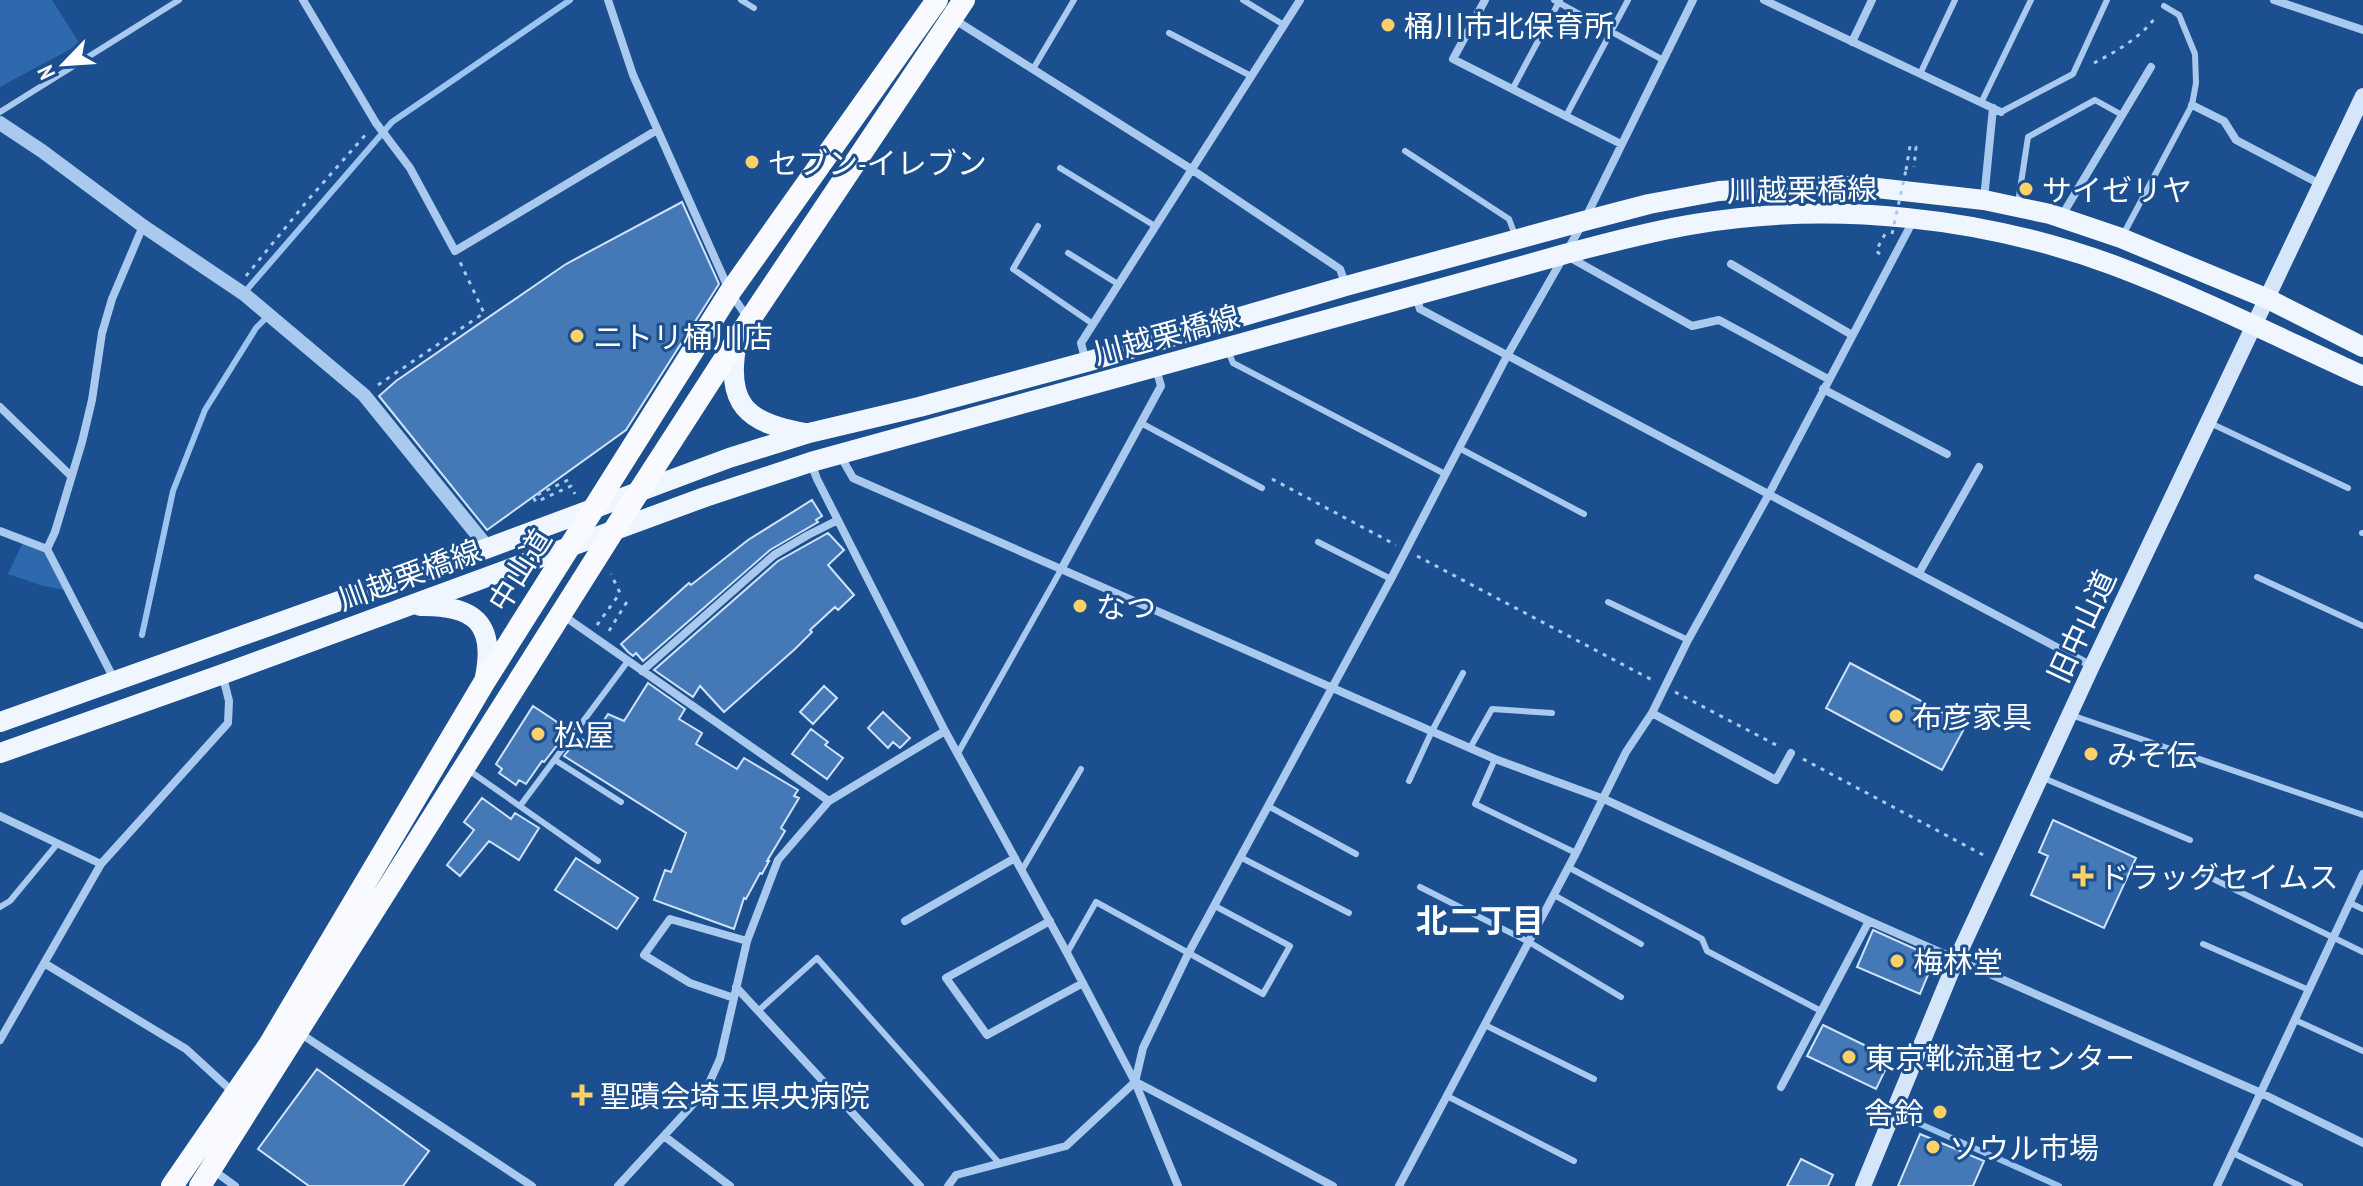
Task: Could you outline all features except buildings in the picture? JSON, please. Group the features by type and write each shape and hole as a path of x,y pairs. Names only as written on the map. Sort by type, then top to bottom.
{"highway":[{"name":"中山道","path":"172,1186 269,1045 485,681 730,292 931,2"},
{"name":"中山道","path":"205,1177 639,491 958,9"}],"main road":[{"name":"旧中山道","path":"1863,1186 1957,958 2363,96"},
{"name":"川越栗橋線","path":"0,722 488,548 729,458 809,433 1086,362 1584,221 1649,204 1719,191 1859,186 1984,200 2061,217 2121,238 2268,299 2363,347"},
{"name":"川越栗橋線","path":"0,753 705,497 811,462 1565,254 1636,235 1695,224 1750,217 1838,214 1914,219 1980,229 2099,261 2255,326 2363,376"},
{"path":"744,330 733,363 733,381 738,399 750,413 766,423 809,433"},
{"path":"410,606 440,606 473,617 483,628 489,642 485,681"}],"street":[{"path":"303,0 376,123 410,168 455,251 657,130"},
{"path":"608,0 633,75 744,330"},
{"path":"1086,362 1081,343 1300,0"},
{"path":"1485,0 1453,59 1621,144"},
{"path":"948,1186 956,1175 1066,1146 1135,1082 1143,1048 1188,954 1391,579 1507,356 1584,221 1693,0"},
{"path":"1764,0 1997,110 1984,200"},
{"path":"1852,42 1872,0"},
{"path":"2274,0 2363,30"},
{"path":"931,2 958,9 1033,69 1191,169 1340,269 1346,286"},
{"path":"2061,217 2151,67"},
{"path":"2192,105 2224,121 2236,140 2321,185"},
{"path":"0,123 143,226 236,288 364,395 488,548"},
{"path":"1399,1186 1576,853 1626,752 1652,713 1914,219"},
{"path":"47,549 55,532 92,400 102,333 112,299 143,226"},
{"path":"1565,254 1692,326 1719,320 1828,379"},
{"path":"1731,264 1852,335"},
{"path":"1416,296 1420,309 2092,666"},
{"path":"1062,568 1161,386 1156,368"},
{"path":"1823,389 1947,454"},
{"path":"0,407 71,476"},
{"path":"839,454 853,478 1495,759 1604,799 1869,921 2261,1093 2363,1143"},
{"path":"811,462 945,731 1135,1082 1178,1186"},
{"path":"1919,573 1979,467"},
{"path":"642,671 774,555 838,520"},
{"path":"0,531 47,549 115,681"},
{"path":"561,614 829,801"},
{"path":"0,1040 3,1026 44,963 101,864 228,723 229,701 223,674"},
{"path":"1652,713 1776,780 1791,753"},
{"path":"618,1186 706,1090 720,1059 747,941 778,860 829,801 945,731"},
{"path":"0,816 101,864"},
{"path":"905,921 1015,858"},
{"path":"2217,1186 2363,874"},
{"path":"734,998 690,983 644,955 670,919 747,941"},
{"path":"1050,921 946,978 987,1035 1083,983"},
{"path":"1781,1087 1869,921"},
{"path":"44,963 186,1049 235,1094"},
{"path":"736,987 920,1186"},
{"path":"297,1032 532,1186"},
{"path":"1135,1082 1333,1186"},
{"path":"664,1136 730,1186"},
{"path":"205,1177 235,1186"}],"lane":[{"path":"0,112 179,0"},
{"path":"741,0 754,8"},
{"path":"1033,69 1074,0"},
{"path":"1243,0 1284,25"},
{"path":"1566,116 1628,0"},
{"path":"1920,74 1955,0"},
{"path":"1981,103 2031,0"},
{"path":"1997,110 2073,74 2107,0"},
{"path":"1513,88 1557,1 1663,60"},
{"path":"2121,238 2192,105 2196,83 2195,54 2179,15 2164,6"},
{"path":"1169,33 1251,76"},
{"path":"2018,207 2028,137 2095,100 2122,115"},
{"path":"1405,151 1509,219 1517,239"},
{"path":"1060,168 1155,226"},
{"path":"1038,226 1013,269 1093,324"},
{"path":"1068,253 1118,284"},
{"path":"1226,348 1233,363 1445,474"},
{"path":"2209,422 2348,488"},
{"path":"1141,423 1262,488"},
{"path":"1459,448 1584,514"},
{"path":"1318,542 1391,579"},
{"path":"958,753 1062,568"},
{"path":"2257,577 2363,626"},
{"path":"1608,602 1688,640"},
{"path":"520,806 628,661"},
{"path":"1409,781 1463,673"},
{"path":"1470,748 1492,709 1552,713"},
{"path":"2070,714 2363,815"},
{"path":"1495,759 1475,804 1576,853"},
{"path":"555,760 621,802"},
{"path":"464,767 598,861"},
{"path":"1022,870 1081,769"},
{"path":"2041,777 2190,840"},
{"path":"1268,806 1356,854"},
{"path":"0,907 10,901 58,843"},
{"path":"1240,857 1349,913"},
{"path":"1568,867 1702,939 1707,951 1821,1011"},
{"path":"2203,874 2363,952"},
{"path":"1420,887 1529,942 1621,997"},
{"path":"1554,895 1641,944"},
{"path":"1067,953 1096,902 1263,994 1290,946 1215,906"},
{"path":"2350,903 2363,909"},
{"path":"2203,944 2309,990"},
{"path":"758,1011 817,958 1000,1164"},
{"path":"2295,1020 2363,1051"},
{"path":"1485,1025 1594,1079"},
{"path":"1447,1096 1574,1161"},
{"path":"2233,1153 2300,1186"}],"path":[{"path":"2073,74 2115,52 2150,26 2164,6"},
{"path":"236,288 376,123"},
{"path":"1885,234 1876,251 1880,254 1892,234 1910,146 1916,147 1914,167"},
{"path":"364,395 484,313 455,251"},
{"path":"1666,686 2001,864"}],"shaded area":[{"path":"0,0 52,0 80,44 0,87"},
{"path":"24,540 47,549 69,591 8,574"}],"waterway":[{"path":"244,293 392,122 570,0"},
{"path":"142,635 173,491 205,410 256,328 268,316"},
{"path":"1900,1115 2059,1186"}],"place":[{"name":"桶川市北保育所","path":"1388,25"},
{"name":"セブン-イレブン","path":"752,162"},
{"name":"サイゼリヤ","path":"2026,189"},
{"name":"ニトリ桶川店","path":"577,336"},
{"name":"なつ","path":"1080,606"},
{"name":"布彦家具","path":"1896,716"},
{"name":"松屋","path":"538,734"},
{"name":"みそ伝","path":"2091,754"},
{"name":"ドラッグセイムス","path":"2083,876"},
{"name":"梅林堂","path":"1897,961"},
{"name":"東京靴流通センター","path":"1849,1057"},
{"name":"聖蹟会埼玉県央病院","path":"582,1095"},
{"name":"舎鈴","path":"1940,1112"},
{"name":"ソウル市場","path":"1933,1147"}],"district":[{"name":"北二丁目","path":"1480,920"}]}
